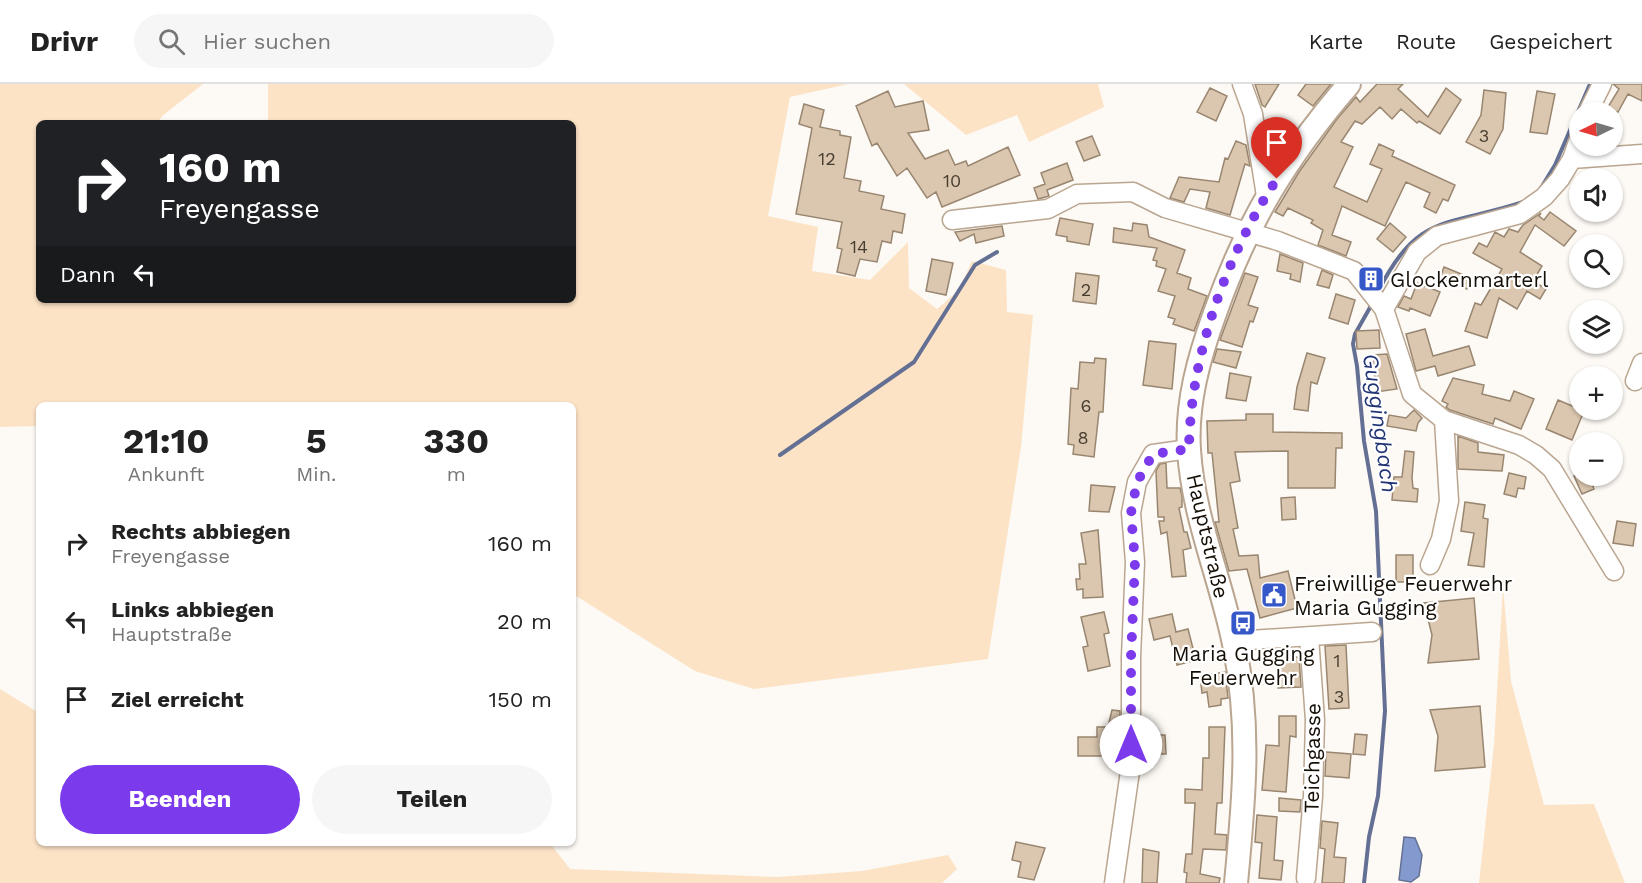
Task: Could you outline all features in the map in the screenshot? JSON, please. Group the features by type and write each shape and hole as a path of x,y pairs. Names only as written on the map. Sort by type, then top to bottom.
{"main road":[{"name":"Hauptstraße","path":"1236,883 1241,838 1246,727 1234,641 1194,492 1189,449 1195,376 1231,268 1246,232 1266,195 1310,129 1349,84"}],"street":[{"path":"1242,84 1253,114 1266,195"},
{"path":"1593,102 1602,84"},
{"path":"1572,159 1642,154"},
{"path":"1379,301 1418,252 1437,236 1520,214 1544,197 1560,179 1573,156"},
{"path":"951,220 1048,209 1077,194 1133,192 1165,208 1278,241 1354,271 1379,301 1412,394 1444,420 1519,445 1536,455 1552,469 1614,571"},
{"path":"1635,381 1642,363"},
{"path":"1431,565 1441,539 1449,501 1444,420"},
{"path":"1114,883 1131,764 1131,657 1135,562 1131,513 1137,482 1153,454 1189,449"},
{"path":"1234,641 1309,638 1372,632"},
{"name":"Teichgasse","path":"1306,878 1313,796 1315,720 1309,638"}],"shaded area":[{"path":"0,84 203,84 160,120 36,120 36,303 576,303 576,120 268,120 268,84 848,84 790,97 768,216 818,227 812,271 870,280 908,242 909,288 937,309 959,290 972,261 1006,270 1007,312 1033,315 1021,447 988,659 754,689 695,671 576,596 576,402 36,402 36,426 0,427"},
{"path":"904,84 1098,84 1104,107 1029,142 1017,115 966,135"},
{"path":"1503,586 1511,681 1544,805 1594,804 1625,883 1479,883 1494,745"},
{"path":"0,689 36,711 36,846 552,846 570,869 778,877 862,871 948,855 957,869 942,883 0,883"}],"water":[{"path":"1404,837 1415,838 1422,855 1419,876 1411,882 1399,880"}],"building":[{"path":"1255,84 1279,84 1265,107 1262,105"},
{"path":"1306,84 1331,84 1313,106 1298,95"},
{"path":"1377,84 1403,84 1398,89 1428,117 1446,88 1461,100 1440,134 1419,121 1417,123 1401,109 1392,119 1380,107 1362,124 1355,121 1341,142 1353,147 1334,187 1367,202 1382,169 1370,164 1379,144 1394,151 1392,156 1455,185 1448,201 1443,199 1436,213 1424,207 1430,193 1406,182 1385,226 1342,206 1332,235 1351,242 1346,256 1318,245 1323,230 1311,223 1313,220 1288,208 1283,216 1275,212 1299,172 1337,119 1356,97 1360,102"},
{"path":"1613,84 1642,84 1642,101 1628,94 1623,103 1611,102 1619,89"},
{"path":"1210,88 1227,96 1216,121 1197,112"},
{"path":"1484,90 1506,93 1503,129 1490,154 1466,142 1481,115"},
{"path":"888,91 895,107 923,101 929,130 908,133 925,159 948,150 955,165 966,161 968,166 1008,147 1020,175 942,207 936,192 927,198 907,168 897,176 877,143 872,146 856,106"},
{"path":"1537,91 1555,94 1547,134 1530,132"},
{"path":"804,104 824,110 820,127 840,131 840,135 851,137 844,178 861,181 859,191 884,196 881,209 905,214 902,233 893,231 891,243 882,241 877,262 860,259 855,276 837,272 842,249 837,248 842,222 796,214 812,128 799,124"},
{"path":"1092,136 1100,155 1084,161 1076,142"},
{"path":"1236,141 1246,145 1250,166 1245,164 1230,215 1206,208 1210,192 1190,189 1184,202 1170,198 1179,177 1219,182 1225,158 1228,159"},
{"path":"1067,163 1073,180 1047,190 1049,196 1038,199 1034,188 1045,184 1041,173"},
{"path":"1550,212 1576,231 1574,234 1569,234 1569,240 1564,246 1535,225 1520,252 1542,266 1533,281 1546,289 1540,299 1527,291 1517,309 1499,298 1487,338 1465,331 1475,303 1481,305 1502,269 1473,253 1479,243 1487,247 1495,232 1504,237 1509,229 1518,232 1523,225 1541,213 1539,216 1544,220"},
{"path":"1060,218 1093,224 1089,245 1067,241 1067,237 1056,235"},
{"path":"1133,223 1147,225 1149,237 1185,250 1177,273 1191,278 1188,289 1207,296 1194,331 1173,324 1175,319 1168,317 1175,296 1158,291 1166,269 1156,266 1157,261 1153,260 1157,248 1113,242 1114,228 1132,231"},
{"path":"1390,223 1406,237 1393,252 1377,239"},
{"path":"1002,226 1004,236 976,243 974,234 960,241 955,232"},
{"path":"1280,254 1303,263 1300,282 1290,279 1291,274 1277,271"},
{"path":"932,259 953,263 946,295 926,291"},
{"path":"1444,267 1471,278 1467,289 1440,278"},
{"path":"1322,270 1333,275 1329,288 1317,285"},
{"path":"1076,273 1099,276 1096,304 1073,301"},
{"path":"1245,273 1258,277 1248,305 1258,308 1253,322 1250,321 1242,347 1220,340"},
{"path":"1417,283 1440,292 1430,316 1410,308 1409,311 1398,307 1404,296 1411,299"},
{"path":"1336,294 1355,300 1348,324 1329,318"},
{"path":"1425,329 1433,356 1469,346 1475,365 1438,376 1435,366 1416,371 1406,334"},
{"path":"1379,330 1380,348 1357,349 1356,331"},
{"path":"1149,341 1176,344 1172,389 1143,385"},
{"path":"1217,349 1241,352 1236,368 1213,362"},
{"path":"1307,353 1325,358 1317,384 1311,382 1308,411 1294,409 1297,387"},
{"path":"1387,354 1397,389 1376,392 1373,355"},
{"path":"1095,358 1106,359 1103,412 1099,412 1094,457 1073,454 1074,445 1068,444 1071,388 1078,389 1080,362 1094,363"},
{"path":"1230,373 1251,377 1246,401 1226,398"},
{"path":"1453,378 1484,385 1482,394 1510,401 1514,391 1534,399 1521,429 1495,418 1493,424 1446,407 1448,404 1442,401"},
{"path":"1558,400 1569,405 1569,420 1580,420 1575,432 1569,432 1569,439 1546,429"},
{"path":"1414,410 1422,418 1416,431 1387,426 1389,415 1406,418"},
{"path":"1246,414 1273,414 1273,432 1342,433 1342,448 1336,448 1335,488 1288,488 1288,451 1235,452 1240,481 1230,483 1238,528 1233,529 1239,556 1258,555 1260,578 1288,571 1297,608 1260,618 1247,569 1229,571 1215,522 1219,522 1212,453 1208,453 1207,421 1246,420"},
{"path":"1458,436 1478,443 1478,452 1504,455 1502,471 1458,469"},
{"path":"1405,451 1414,452 1412,478 1413,488 1418,489 1417,502 1392,500 1394,477 1402,477"},
{"path":"1166,463 1167,488 1180,488 1182,496 1182,507 1179,508 1184,532 1187,532 1191,548 1183,550 1186,576 1172,577 1167,532 1161,534 1159,521 1164,521 1164,517 1158,517 1156,471 1160,464"},
{"path":"1509,473 1526,477 1524,489 1518,488 1516,497 1504,494"},
{"path":"1091,485 1115,487 1109,512 1089,511"},
{"path":"1578,486 1593,486 1594,489 1582,494"},
{"path":"1295,497 1296,519 1282,520 1281,498"},
{"path":"1465,502 1485,505 1483,518 1488,519 1484,567 1468,565 1474,533 1461,531"},
{"path":"1617,521 1636,524 1633,546 1613,543"},
{"path":"1098,530 1103,597 1083,598 1083,589 1077,590 1076,579 1080,579 1079,564 1086,564 1081,533"},
{"path":"1396,555 1413,555 1413,582 1396,582"},
{"path":"1474,598 1479,659 1428,663 1432,635 1424,603"},
{"path":"1104,612 1109,633 1104,634 1110,666 1088,671 1083,647 1088,646 1081,617"},
{"path":"1172,614 1176,632 1188,629 1196,660 1177,665 1170,636 1154,640 1149,619"},
{"path":"1346,645 1349,708 1329,709 1325,646"},
{"path":"1299,657 1301,687 1278,688 1276,658"},
{"path":"1225,672 1228,698 1221,699 1221,705 1209,707 1207,692 1202,693 1200,676"},
{"path":"1480,706 1485,767 1435,771 1438,736 1430,710"},
{"path":"1112,710 1120,711 1120,736 1115,736 1113,756 1078,756 1078,737 1097,737 1097,727 1108,727"},
{"path":"1279,716 1296,716 1296,737 1290,736 1286,792 1262,790 1266,745 1279,746"},
{"path":"1209,727 1225,727 1222,803 1217,803 1215,834 1227,835 1226,850 1203,849 1200,874 1220,878 1219,883 1186,883 1187,873 1184,872 1186,854 1192,854 1195,803 1185,803 1185,789 1202,790 1203,758 1209,758"},
{"path":"1355,734 1367,735 1365,755 1353,754"},
{"path":"1147,735 1165,735 1166,754 1147,754"},
{"path":"1326,752 1351,754 1349,778 1325,776"},
{"path":"1279,798 1301,800 1300,812 1279,811"},
{"path":"1257,815 1277,817 1274,860 1283,861 1281,880 1259,878 1262,843 1255,842"},
{"path":"1322,821 1338,823 1334,857 1346,858 1344,883 1322,883 1325,849 1320,848"},
{"path":"1016,842 1045,848 1034,880 1018,877 1021,862 1012,860"},
{"path":"1143,849 1159,852 1157,883 1142,883"}],"waterway":[{"name":"Guggingbach","path":"1541,188 1555,165 1590,84"},
{"name":"Guggingbach","path":"1378,292 1407,247 1422,234 1456,220 1523,202"},
{"path":"780,455 914,362 975,265 997,252"},
{"name":"Guggingbach","path":"1364,883 1369,837 1378,796 1385,711 1376,511 1364,441 1353,344 1355,334 1372,304"}],"place":[{"name":"Glockenmarterl","path":"1371,279"},
{"name":"Freiwillige Feuerwehr Maria Gugging","path":"1274,595"},
{"name":"Maria Gugging Feuerwehr","path":"1243,623"}],"route":[{"path":"1131,745 1131,657 1135,562 1131,513 1137,482 1153,454 1189,449 1195,376 1206,338 1246,232 1277,179"}]}
